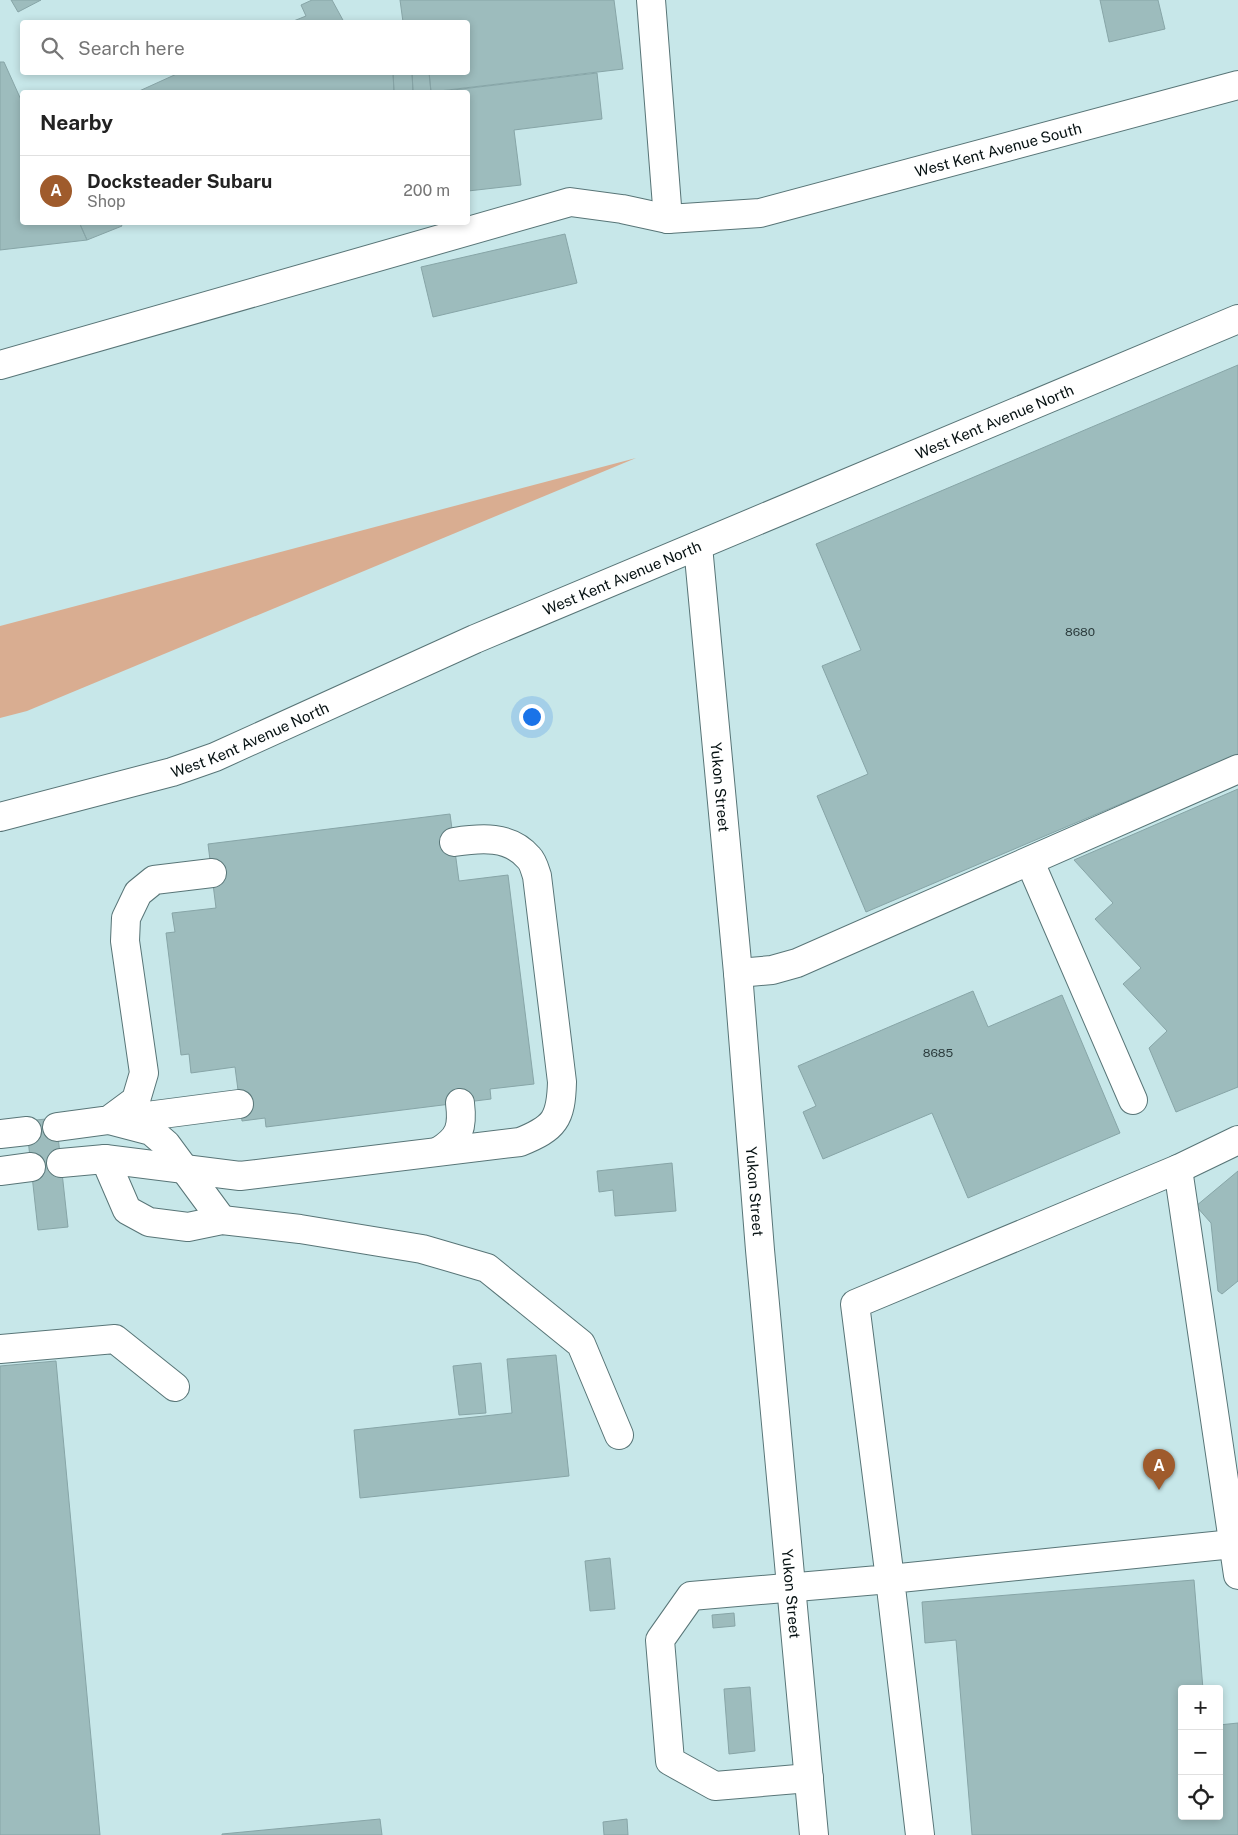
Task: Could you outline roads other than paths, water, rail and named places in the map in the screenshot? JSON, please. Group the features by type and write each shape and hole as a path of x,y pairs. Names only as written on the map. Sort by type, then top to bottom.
{"street":[{"path":"651,0 668,219"},
{"name":"West Kent Avenue South","path":"0,366 570,202 622,209 668,219 760,213 1238,85"},
{"name":"West Kent Avenue North","path":"0,817 172,772 215,756 475,639 1238,319"},
{"name":"Yukon Street","path":"698,546 738,973 760,1250 814,1835"},
{"path":"738,973 772,970 797,963 1238,769"},
{"path":"60,1163 104,1160 240,1176 520,1142 540,1134 553,1124 561,1106 562,1082 537,876 530,858 515,846 498,839 476,838 454,842"},
{"path":"1030,862 1133,1100"},
{"path":"109,1120 136,1100 144,1073 125,941 126,918 138,893 154,880 212,872"},
{"path":"439,1151 451,1143 459,1132 462,1120 460,1103"},
{"path":"56,1127 240,1104"},
{"path":"109,1120 151,1131 166,1144 222,1220"},
{"path":"0,1134 27,1131"},
{"path":"920,1835 855,1304 1178,1169 1238,1140"},
{"path":"104,1160 127,1210 149,1222 188,1227 222,1220 300,1229 422,1249 487,1268 582,1344 620,1435"},
{"path":"0,1171 31,1167"},
{"path":"1178,1169 1228,1432 1233,1544 1238,1575"},
{"path":"0,1349 115,1339 174,1387"},
{"path":"809,1778 715,1786 670,1761 660,1640 692,1596 890,1579 1233,1544"}],"place":[{"name":"Docksteader Subaru","path":"1159,1490"}]}
